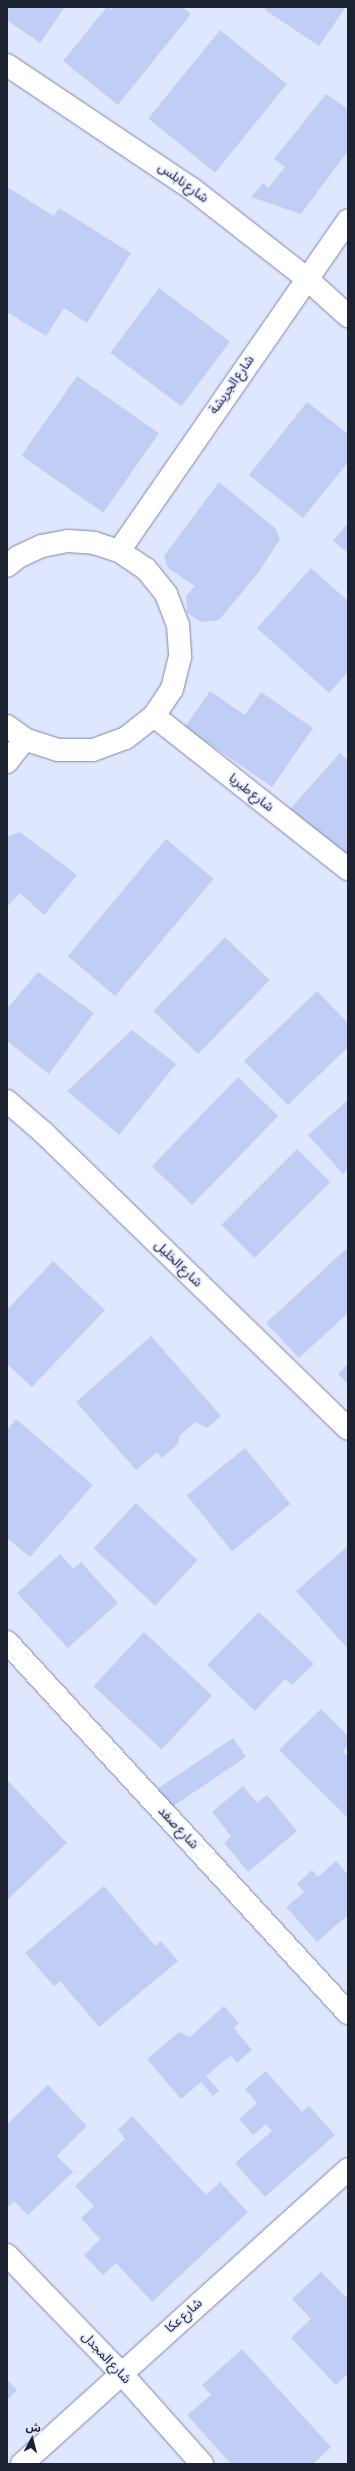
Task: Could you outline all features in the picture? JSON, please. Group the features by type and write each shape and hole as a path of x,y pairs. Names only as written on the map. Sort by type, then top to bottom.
{"street":[{"name":"شارع نابلس","path":"7,65 191,188 306,278 348,316"},
{"name":"شارع الجريشة","path":"118,551 306,278 348,220"},
{"path":"7,566 18,557 42,546 68,541 94,543 118,551 146,569 166,594 178,625 180,657 172,689 154,716 126,738 93,750 58,750 25,739 7,726"},
{"name":"شارع طبريا","path":"154,716 348,869"},
{"path":"7,762 25,739"},
{"name":"شارع الخليل","path":"7,1101 44,1133 348,1430"},
{"name":"شارع صفد","path":"7,1642 348,2013"},
{"name":"شارع عكا","path":"22,2464 121,2374 345,2178"},
{"name":"شارع المجدل","path":"7,2255 121,2374 202,2464"}],"building":[{"path":"7,7 65,7 40,43 7,20"},
{"path":"107,7 111,9 113,7 182,7 191,14 118,105 63,61"},
{"path":"267,7 346,7 319,46 265,10"},
{"path":"220,30 287,84 215,173 148,119"},
{"path":"326,94 348,109 348,151 301,214 251,197 263,183 268,188 285,167 274,159"},
{"path":"7,187 54,216 59,208 131,253 87,323 64,308 46,336 7,312"},
{"path":"159,288 230,342 181,406 110,353"},
{"path":"77,376 159,433 103,513 21,455"},
{"path":"307,402 348,434 348,462 303,518 249,475"},
{"path":"219,482 275,528 280,539 258,573 219,620 201,622 187,613 186,596 195,586 168,568 164,556"},
{"path":"348,523 348,553 333,541"},
{"path":"311,568 348,601 348,672 329,693 257,628"},
{"path":"210,691 245,715 261,692 313,728 272,787 185,727"},
{"path":"340,753 348,761 348,859 290,809"},
{"path":"20,832 77,875 44,915 20,893 7,907 7,837"},
{"path":"166,839 213,879 115,996 68,956"},
{"path":"225,937 270,980 198,1054 153,1011"},
{"path":"38,972 94,1013 49,1074 7,1041 7,1009"},
{"path":"317,991 348,1023 348,1047 288,1105 244,1061"},
{"path":"132,1030 176,1064 119,1135 67,1091"},
{"path":"238,1077 278,1116 192,1205 152,1166"},
{"path":"348,1100 348,1169 343,1174 308,1135"},
{"path":"297,1149 330,1182 255,1258 221,1225"},
{"path":"348,1247 348,1313 299,1358 266,1323"},
{"path":"53,1261 105,1310 32,1387 7,1364 7,1310"},
{"path":"151,1336 221,1416 207,1428 196,1422 180,1435 178,1444 162,1458 157,1452 136,1470 76,1402"},
{"path":"348,1364 348,1384 338,1374"},
{"path":"16,1419 93,1485 30,1557 7,1538 7,1430"},
{"path":"245,1448 290,1504 232,1551 187,1495"},
{"path":"136,1503 197,1560 155,1606 94,1548"},
{"path":"348,1546 348,1649 296,1591"},
{"path":"60,1554 73,1569 81,1562 118,1603 68,1648 17,1593"},
{"path":"259,1612 314,1664 292,1685 285,1679 255,1711 207,1665"},
{"path":"144,1632 212,1695 162,1750 94,1686"},
{"path":"321,1709 348,1736 348,1746 343,1751 348,1757 348,1818 279,1750"},
{"path":"233,1738 246,1757 171,1807 158,1788"},
{"path":"8,1781 67,1843 7,1900 7,1782"},
{"path":"243,1786 257,1803 267,1795 297,1831 248,1872 224,1843 231,1836 212,1812"},
{"path":"336,1861 348,1875 348,1915 317,1942 286,1907 304,1892 297,1884 312,1870 318,1877"},
{"path":"104,1886 155,1946 161,1941 178,1961 99,2027 60,1981 54,1986 25,1953"},
{"path":"224,2006 239,2023 234,2028 252,2050 237,2063 231,2055 206,2076 219,2091 213,2096 201,2082 181,2099 147,2059 179,2032 190,2037"},
{"path":"266,2071 302,2112 309,2106 335,2135 265,2197 235,2163 272,2131 266,2124 253,2135 239,2119 257,2103 245,2089"},
{"path":"48,2085 87,2126 57,2156 73,2172 28,2215 14,2201 7,2208 7,2124"},
{"path":"132,2116 206,2195 220,2182 248,2212 152,2302 116,2263 103,2275 84,2255 100,2239 81,2218 94,2206 75,2186 125,2139 118,2130"},
{"path":"321,2272 348,2299 348,2374 336,2385 291,2338 311,2319 292,2299"},
{"path":"242,2349 331,2447 313,2464 231,2464 187,2415 211,2395 202,2385"},
{"path":"7,2380 17,2390 7,2400"}]}
